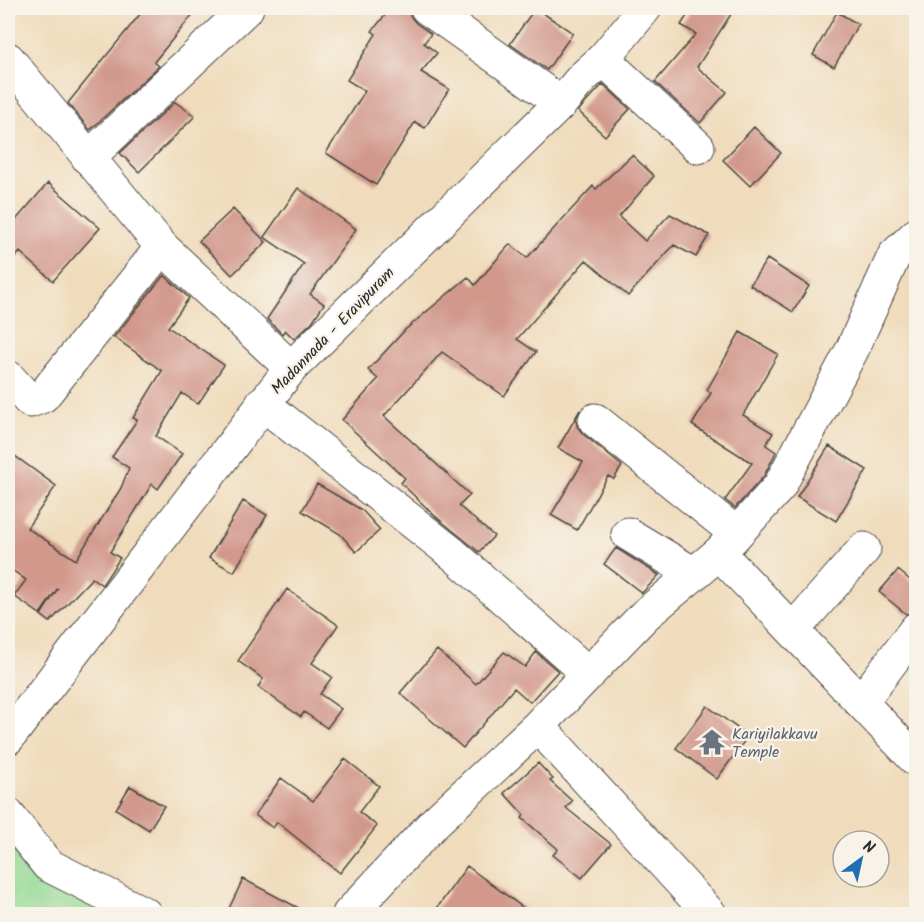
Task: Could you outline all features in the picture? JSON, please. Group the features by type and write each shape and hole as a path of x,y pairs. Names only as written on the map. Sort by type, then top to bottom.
{"street":[{"path":"88,158 247,8"},
{"path":"427,8 561,103"},
{"name":"Madannada - Eravipuram","path":"8,738 291,368 561,103 582,78 603,59 645,8"},
{"path":"8,59 162,247 291,368"},
{"path":"603,59 698,147"},
{"path":"349,915 435,822 538,726 645,615 728,543 779,487 852,350 894,256 916,235"},
{"path":"8,377 30,402 43,396 162,247"},
{"path":"262,404 453,554 589,674"},
{"path":"595,420 728,543 793,630 916,760"},
{"path":"628,534 694,574"},
{"path":"793,630 864,549"},
{"path":"861,702 916,629"},
{"path":"538,726 710,915"},
{"path":"8,815 48,865 145,915"}],"green space":[{"path":"8,824 127,914 8,914"}],"building":[{"path":"145,8 198,8 154,62 159,66 90,130 68,103"},
{"path":"391,8 408,8 410,16 416,23 431,34 424,43 437,53 421,72 449,89 425,128 415,122 376,185 326,153 365,91 347,80 376,34 372,31"},
{"path":"535,8 573,33 547,70 510,44"},
{"path":"692,8 735,8 697,67 727,92 700,123 655,82 696,34 681,25"},
{"path":"837,12 858,24 834,67 813,55"},
{"path":"603,84 630,109 605,136 578,111"},
{"path":"175,102 195,116 139,172 120,153"},
{"path":"754,127 781,153 750,186 723,160"},
{"path":"632,155 654,176 619,217 645,241 670,214 709,235 696,257 674,245 628,296 586,260 517,339 536,352 504,396 442,352 384,416 470,495 459,506 494,536 479,552 435,516 401,483 405,478 342,420 378,379 368,370 406,329 468,277 475,285 510,244 527,258 593,186 596,189"},
{"path":"48,183 100,228 53,281 20,252 8,267 8,229"},
{"path":"298,188 356,229 310,294 324,304 312,322 294,339 285,330 282,334 267,319 304,264 264,237"},
{"path":"233,209 266,242 232,275 199,241"},
{"path":"767,259 809,286 793,312 750,285"},
{"path":"164,275 189,298 168,327 224,365 198,404 182,393 156,436 182,454 158,489 152,484 110,552 120,558 102,585 92,578 50,622 41,615 58,588 40,614 14,596 26,580 8,567 8,451 56,486 27,528 76,560 121,488 129,468 112,457 137,420 133,418 162,371 114,337"},
{"path":"740,332 778,354 743,415 773,433 766,445 776,452 764,476 735,508 725,500 752,463 692,425 711,393 707,390"},
{"path":"580,410 576,418 577,426 583,434 622,466 614,479 608,476 577,530 551,515 583,462 558,448"},
{"path":"829,446 867,470 836,521 797,497"},
{"path":"317,484 362,510 380,530 356,552 340,534 302,511"},
{"path":"243,501 267,515 234,572 209,558"},
{"path":"616,548 659,575 642,593 604,564"},
{"path":"898,570 916,585 916,611 906,614 879,592"},
{"path":"287,589 338,625 312,663 332,677 320,694 341,709 327,728 304,712 301,717 258,687 263,679 238,661"},
{"path":"437,650 476,684 504,652 525,667 536,652 558,671 530,702 514,688 463,748 400,693"},
{"name":"Kariyilakkavu Temple","path":"707,706 748,736 717,779 676,748"},
{"path":"345,759 379,786 359,812 377,826 340,873 277,822 273,828 255,815 281,778 313,801"},
{"path":"538,763 553,779 550,781 572,801 566,808 611,844 582,878 553,855 558,849 522,818 524,815 504,793"},
{"path":"130,786 164,806 149,830 116,809"},
{"path":"467,866 533,915 432,915"},
{"path":"243,879 312,915 226,915"}],"place":[{"name":"Kariyilakkavu Temple","path":"712,742"}]}
